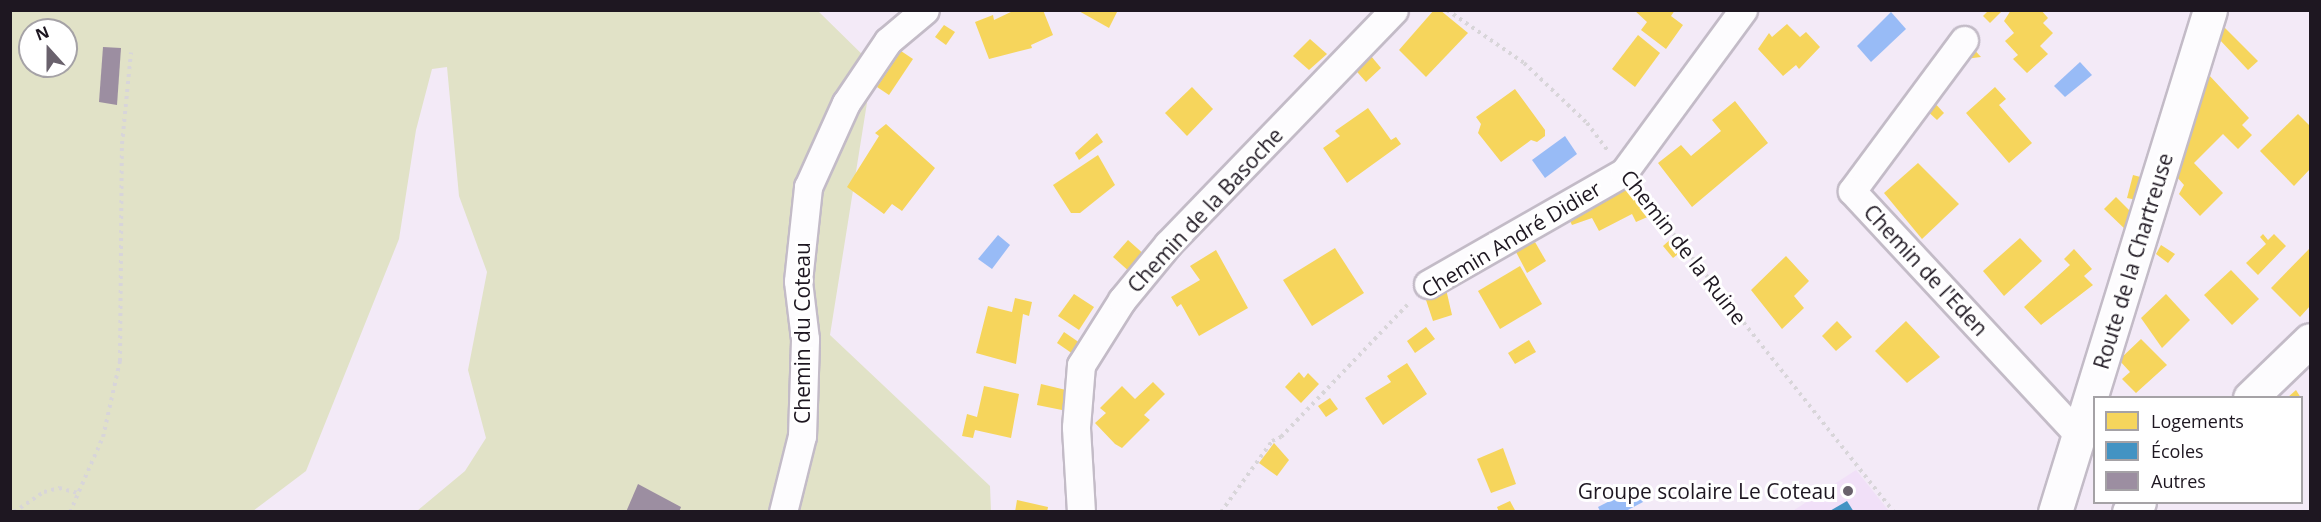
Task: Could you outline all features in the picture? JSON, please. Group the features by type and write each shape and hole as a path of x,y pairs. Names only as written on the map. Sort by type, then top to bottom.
{"main road":[{"name":"Route de la Chartreuse","path":"2055,512 2210,10"},
{"path":"2252,396 2310,340"}],"street":[{"name":"Chemin du Coteau","path":"783,512 802,436 805,339 798,281 808,186 846,103 888,41 925,10"},
{"name":"Chemin de la Basoche","path":"1081,512 1076,427 1081,365 1122,300 1168,244 1394,10"},
{"name":"Chemin André Didier","path":"1428,284 1624,172 1743,10"},
{"name":"Chemin de l'Eden","path":"1964,40 1852,191 2079,435"}],"path":[{"name":"Chemin de la Ruine","path":"1447,10 1524,63 1587,123 1894,512"},
{"path":"70,512 103,437 120,361 122,154 131,52"},
{"name":"Chemin André Didier","path":"1221,512 1272,441 1281,437 1374,336 1428,284"},
{"path":"14,512 44,492 59,488 78,493"}],"shaded area":[{"name":"Groupe scolaire Le Coteau","path":"1856,470 1889,511 1791,512"}],"green space":[{"path":"10,11 818,11 873,65 830,335 990,486 991,511 417,511 465,471 486,438 468,370 487,272 459,196 447,67 432,69 416,130 399,239 306,471 253,511 11,511"}],"water":[{"path":"1891,12 1906,29 1871,62 1857,46"},
{"path":"2080,62 2092,75 2065,97 2054,86"},
{"path":"1565,136 1577,154 1545,178 1532,160"},
{"path":"998,235 1010,245 992,269 978,259"},
{"path":"1635,488 1643,502 1626,511 1600,511 1598,507"}],"building: Logements":[{"path":"1015,10 1043,10 1053,35 1031,45 1032,48 989,59 975,22 993,15 994,20"},
{"path":"1077,10 1118,10 1109,28"},
{"path":"1434,10 1440,10 1468,33 1426,77 1399,50"},
{"path":"1634,10 1675,10 1671,16 1683,25 1666,49 1641,30 1647,22"},
{"path":"1989,10 2003,10 1990,23 1983,16"},
{"path":"2011,10 2041,10 2048,18 2043,23 2053,33 2040,46 2048,54 2027,73 2013,59 2018,55 2005,41 2014,33 2004,21"},
{"path":"1787,24 1800,37 1806,32 1820,47 1799,69 1796,65 1783,76 1758,49 1769,33 1772,37"},
{"path":"944,25 955,32 946,45 935,37"},
{"path":"2223,26 2258,61 2248,70 2219,39"},
{"path":"1638,35 1660,53 1635,87 1612,69"},
{"path":"1310,39 1327,54 1309,70 1293,56"},
{"path":"1968,43 1981,57 1957,60"},
{"path":"1366,50 1381,68 1366,82 1351,65"},
{"path":"901,51 913,59 889,95 877,87"},
{"path":"2208,74 2249,118 2242,125 2252,135 2238,149 2223,134 2194,163 2223,193 2200,216 2179,194 2184,185 2176,176"},
{"path":"1192,87 1213,109 1187,136 1165,113"},
{"path":"1995,87 2006,99 1999,105 2032,143 2009,163 1966,113"},
{"path":"1515,89 1545,130 1545,136 1537,142 1531,140 1501,162 1478,133 1481,124 1476,117"},
{"path":"1931,99 1944,113 1937,120 1924,108"},
{"path":"1735,101 1768,143 1692,207 1658,163 1681,145 1691,156 1721,131 1712,120"},
{"path":"1368,108 1391,140 1396,137 1401,144 1347,183 1323,148 1340,136 1335,131"},
{"path":"2298,114 2310,126 2310,169 2294,186 2260,151"},
{"path":"886,124 935,168 902,211 892,204 884,214 847,187 879,136 875,133"},
{"path":"1097,133 1103,142 1079,160 1075,153"},
{"path":"1098,155 1115,185 1080,213 1071,213 1053,185"},
{"path":"1918,163 1959,204 1922,239 1884,193"},
{"path":"2133,175 2144,178 2137,200 2127,198"},
{"path":"1624,182 1652,215 1636,222 1632,214 1599,231 1592,218 1572,225 1566,213"},
{"path":"2116,197 2133,214 2127,231 2104,209"},
{"path":"2263,234 2268,240 2274,234 2286,246 2258,275 2246,263 2266,244 2260,237"},
{"path":"1672,238 1682,251 1673,258 1663,246"},
{"path":"2020,238 2042,261 2004,296 1983,271"},
{"path":"1128,240 1146,256 1131,273 1113,257"},
{"path":"1535,242 1546,261 1527,273 1516,252"},
{"path":"2161,245 2175,254 2168,263 2156,254"},
{"path":"1335,248 1364,293 1312,326 1283,280"},
{"path":"2310,248 2310,306 2300,317 2271,288"},
{"path":"2074,249 2092,269 2084,276 2093,285 2041,325 2024,307 2070,265 2064,259"},
{"path":"1216,250 1248,308 1199,336 1181,304 1177,307 1171,297 1200,280 1190,266"},
{"path":"1786,256 1809,281 1794,296 1804,308 1782,329 1751,290"},
{"path":"1520,266 1542,304 1500,329 1478,291"},
{"path":"2231,270 2259,299 2232,325 2204,295"},
{"path":"1446,289 1452,315 1433,321 1426,300"},
{"path":"1074,294 1094,307 1079,330 1058,316"},
{"path":"2166,294 2190,320 2162,348 2141,318"},
{"path":"1015,298 1032,302 1029,316 1023,314 1016,364 976,353 988,306 1012,312"},
{"path":"1837,321 1852,337 1836,351 1822,336"},
{"path":"1906,321 1940,357 1907,383 1875,351"},
{"path":"1426,327 1435,339 1415,353 1407,341"},
{"path":"1064,332 1080,343 1073,354 1057,343"},
{"path":"2141,339 2167,365 2136,393 2122,379 2130,372 2119,360"},
{"path":"1529,340 1536,352 1515,364 1508,353"},
{"path":"1407,363 1427,394 1383,425 1365,398 1391,382 1387,376"},
{"path":"1299,372 1304,378 1308,373 1319,384 1301,403 1285,387"},
{"path":"1153,382 1165,394 1144,415 1150,420 1122,448 1115,444 1095,423 1106,413 1100,408 1122,386 1135,399"},
{"path":"1041,384 1066,390 1062,410 1037,405"},
{"path":"984,386 1019,394 1011,438 975,430 973,438 962,436 967,414 977,417"},
{"path":"2296,390 2300,396 2289,396"},
{"path":"1330,398 1338,409 1326,417 1318,406"},
{"path":"1274,443 1289,460 1277,476 1259,463"},
{"path":"1503,448 1516,484 1491,493 1477,459"},
{"path":"1017,500 1048,507 1047,512 1015,512"},
{"path":"1510,501 1516,512 1499,512 1497,507"}],"building: Écoles":[{"path":"1847,501 1854,512 1828,512"}],"building: Autres":[{"path":"103,47 121,48 117,105 99,102"},
{"path":"638,484 681,507 679,512 626,512"}],"place":[{"name":"Groupe scolaire Le Coteau","path":"1848,491"}]}
